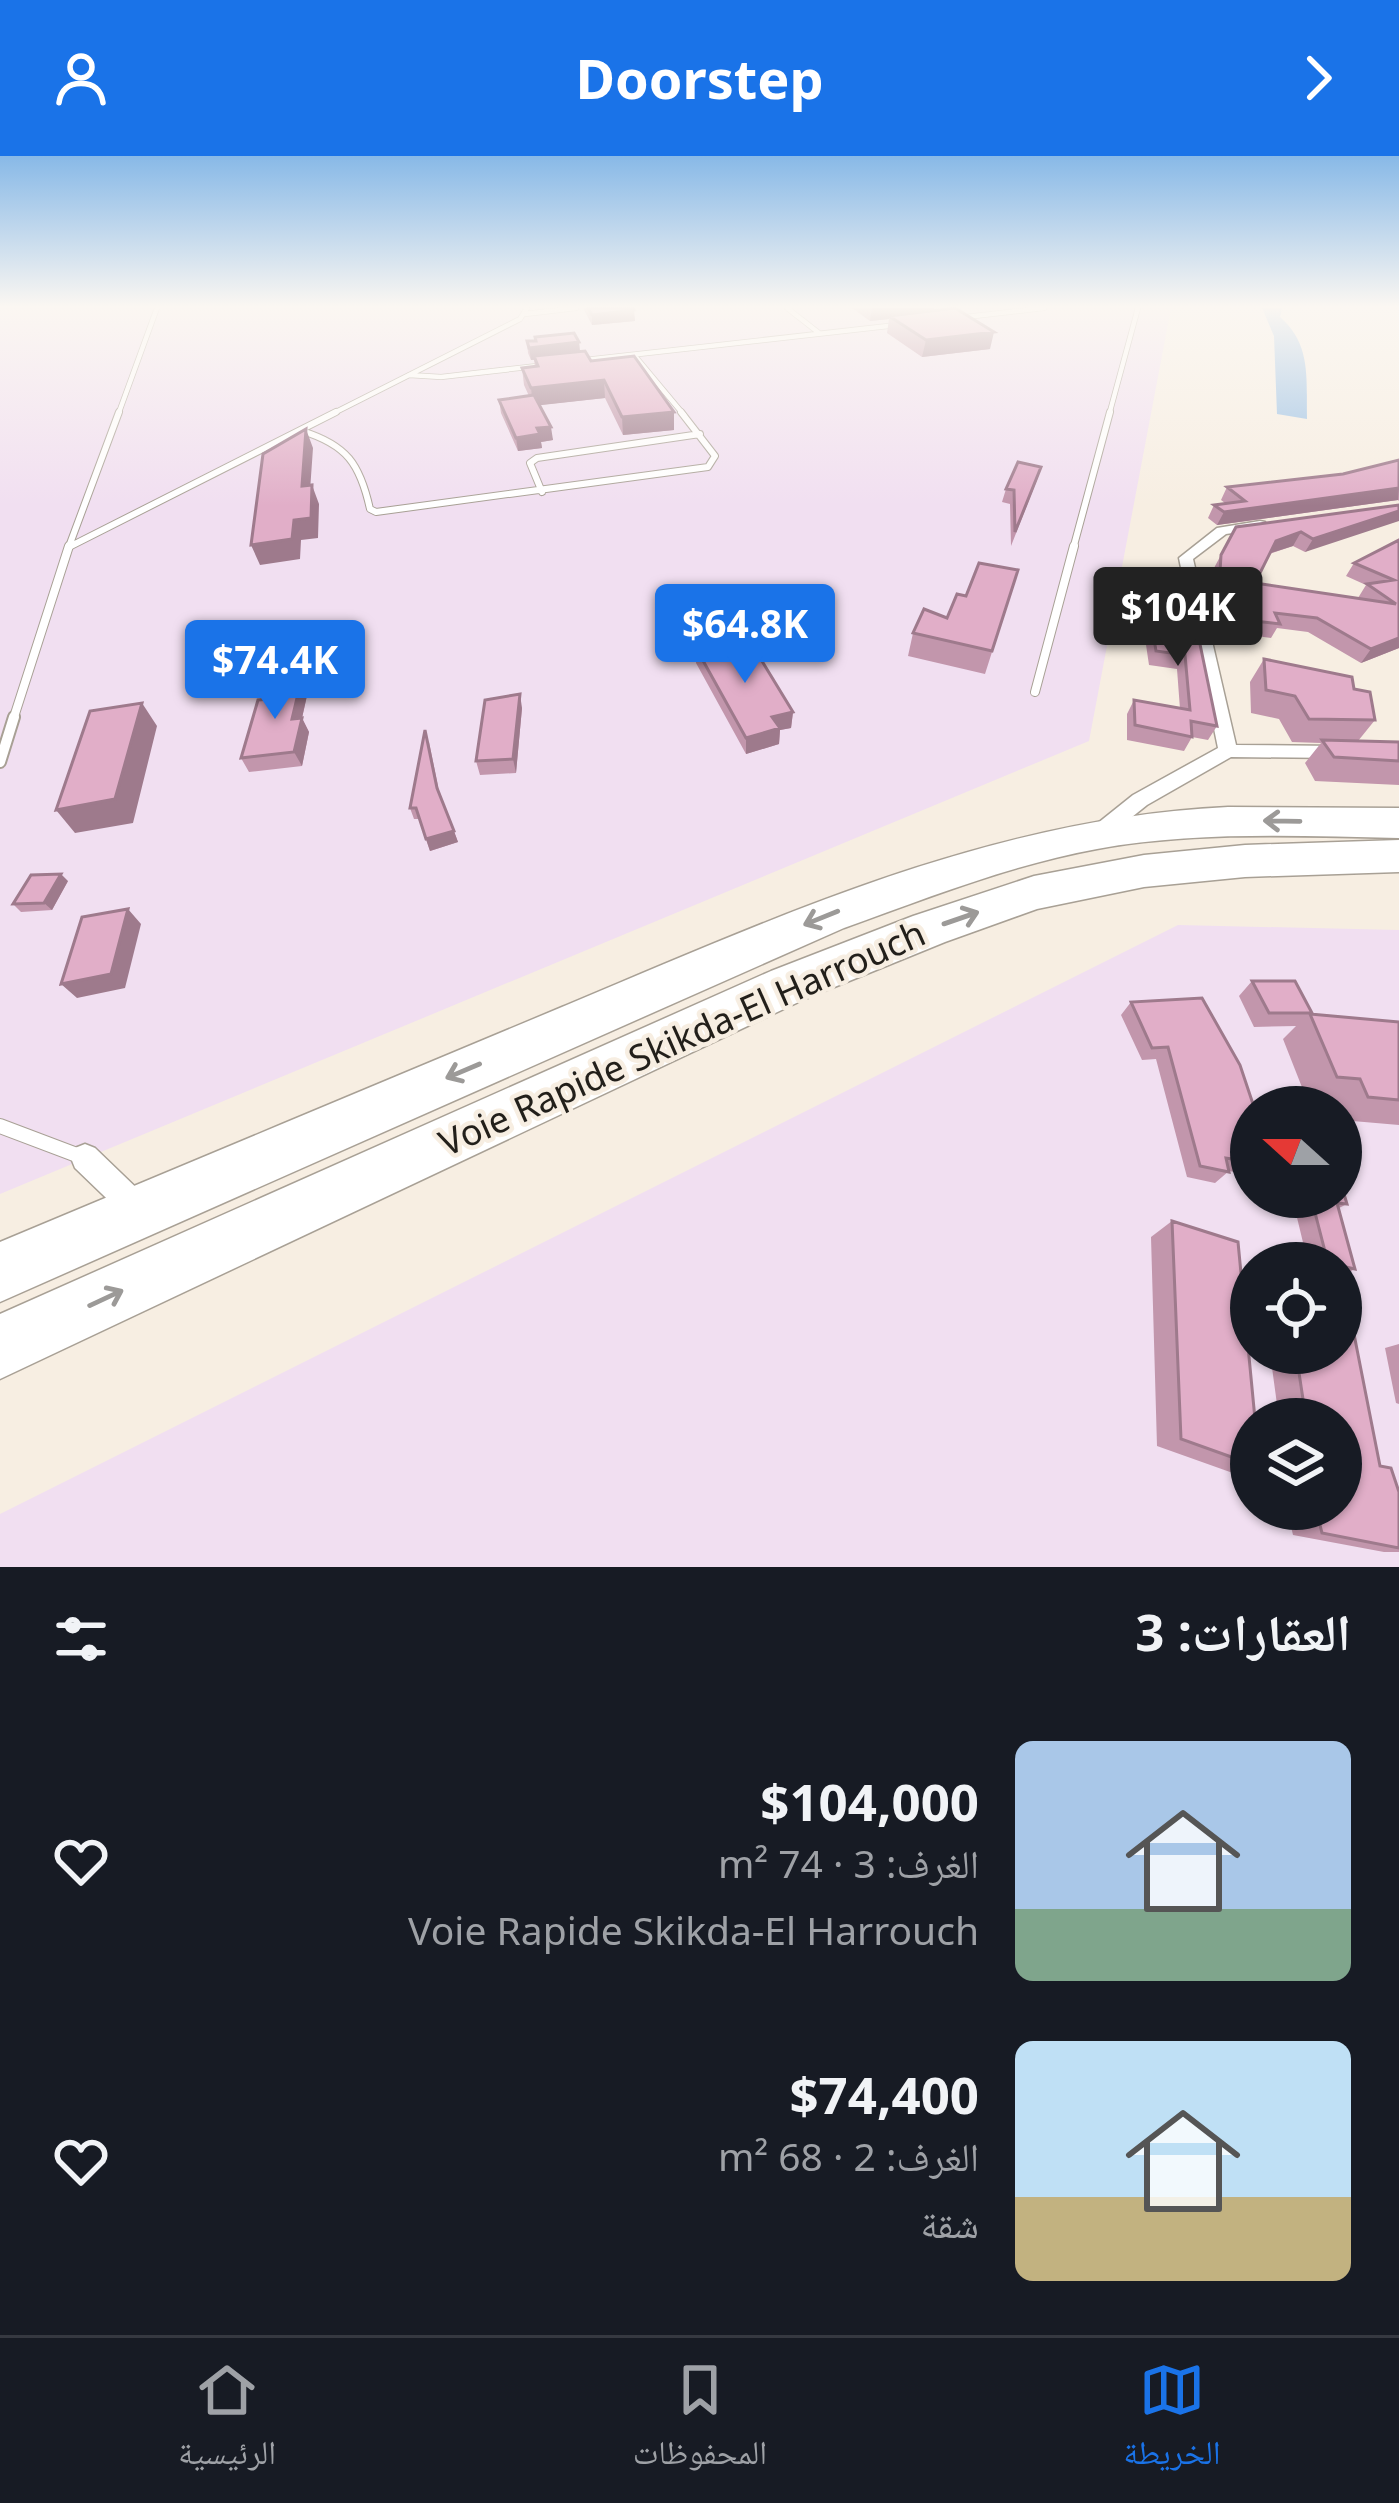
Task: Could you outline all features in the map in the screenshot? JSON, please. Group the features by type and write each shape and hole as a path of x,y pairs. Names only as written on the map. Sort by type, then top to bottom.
{"highway":[{"name":"Voie Rapide Skikda-El Harrouch","path":"0,1272 828,915 968,868 1095,836 1159,826 1263,821 1399,823"},
{"name":"Voie Rapide Skikda-El Harrouch","path":"0,1347 788,985 929,928 1034,893 1144,872 1245,860 1399,856"}],"street":[{"path":"1228,751 1186,558 1222,531 1284,521"},
{"path":"1095,836 1140,800 1228,751 1356,752"},
{"path":"85,1158 138,1210"}],"lane":[{"path":"0,762 69,547 133,374"},
{"path":"69,547 413,374"},
{"path":"409,376 467,374"},
{"path":"302,430 345,445 359,466 370,509 376,512 708,467 715,456 650,374"},
{"path":"1035,692 1120,374"},
{"path":"542,492 530,463 537,458 700,434"},
{"path":"0,1126 85,1158"}],"shaded area":[{"path":"0,374 1159,374 1089,741 0,1194"},
{"path":"1178,925 1399,930 1399,1567 0,1567 0,1514"}],"water":[{"path":"1275,374 1305,374 1307,419 1277,414"}],"building":[{"path":"525,374 647,374 674,412 622,417 604,380 531,388"},
{"path":"534,395 551,427 516,438 499,400"},
{"path":"306,429 302,486 312,485 311,518 294,520 292,539 251,545 263,454"},
{"path":"1399,460 1399,488 1224,512 1214,505 1245,501 1227,487 1343,474"},
{"path":"1018,462 1041,467 1015,532 1014,490 1006,489"},
{"path":"1399,505 1399,511 1313,539 1301,532 1276,541 1255,583 1396,604 1367,584 1394,580 1354,563 1399,540 1399,638 1371,649 1317,618 1275,613 1280,624 1228,618 1219,589 1221,555 1236,527"},
{"path":"979,563 1018,570 992,651 913,633 924,609 947,618 957,594 966,596"},
{"path":"1147,597 1191,601 1217,726 1191,721 1192,737 1135,725 1134,700 1190,710 1185,655 1156,651"},
{"path":"748,638 793,712 772,717 780,728 746,738 696,648"},
{"path":"1264,659 1352,677 1354,689 1370,692 1375,720 1309,719 1295,696 1266,690"},
{"path":"302,677 292,719 302,718 294,752 241,758 258,700 270,699 275,679"},
{"path":"520,694 513,759 476,761 485,700"},
{"path":"142,703 115,799 56,810 90,711"},
{"path":"425,730 437,788 454,831 426,839 416,808 410,808"},
{"path":"1322,740 1399,742 1399,761 1334,757"},
{"path":"61,874 44,903 13,904 31,875"},
{"path":"128,909 111,974 61,984 82,917"},
{"path":"1252,981 1295,981 1312,1013 1269,1013"},
{"path":"1202,998 1247,1086 1230,1086 1229,1172 1200,1166 1168,1047 1152,1048 1131,1002"},
{"path":"1310,1014 1399,1022 1399,1100 1368,1097 1360,1079 1337,1077"},
{"path":"1316,1218 1341,1218 1348,1242 1323,1242"},
{"path":"1172,1221 1238,1242 1230,1242 1230,1374 1251,1374 1253,1398 1230,1398 1230,1456 1181,1439"},
{"path":"1299,1374 1362,1374 1380,1466 1391,1468 1399,1492 1399,1548 1322,1533 1362,1530 1362,1398 1303,1398"}]}
